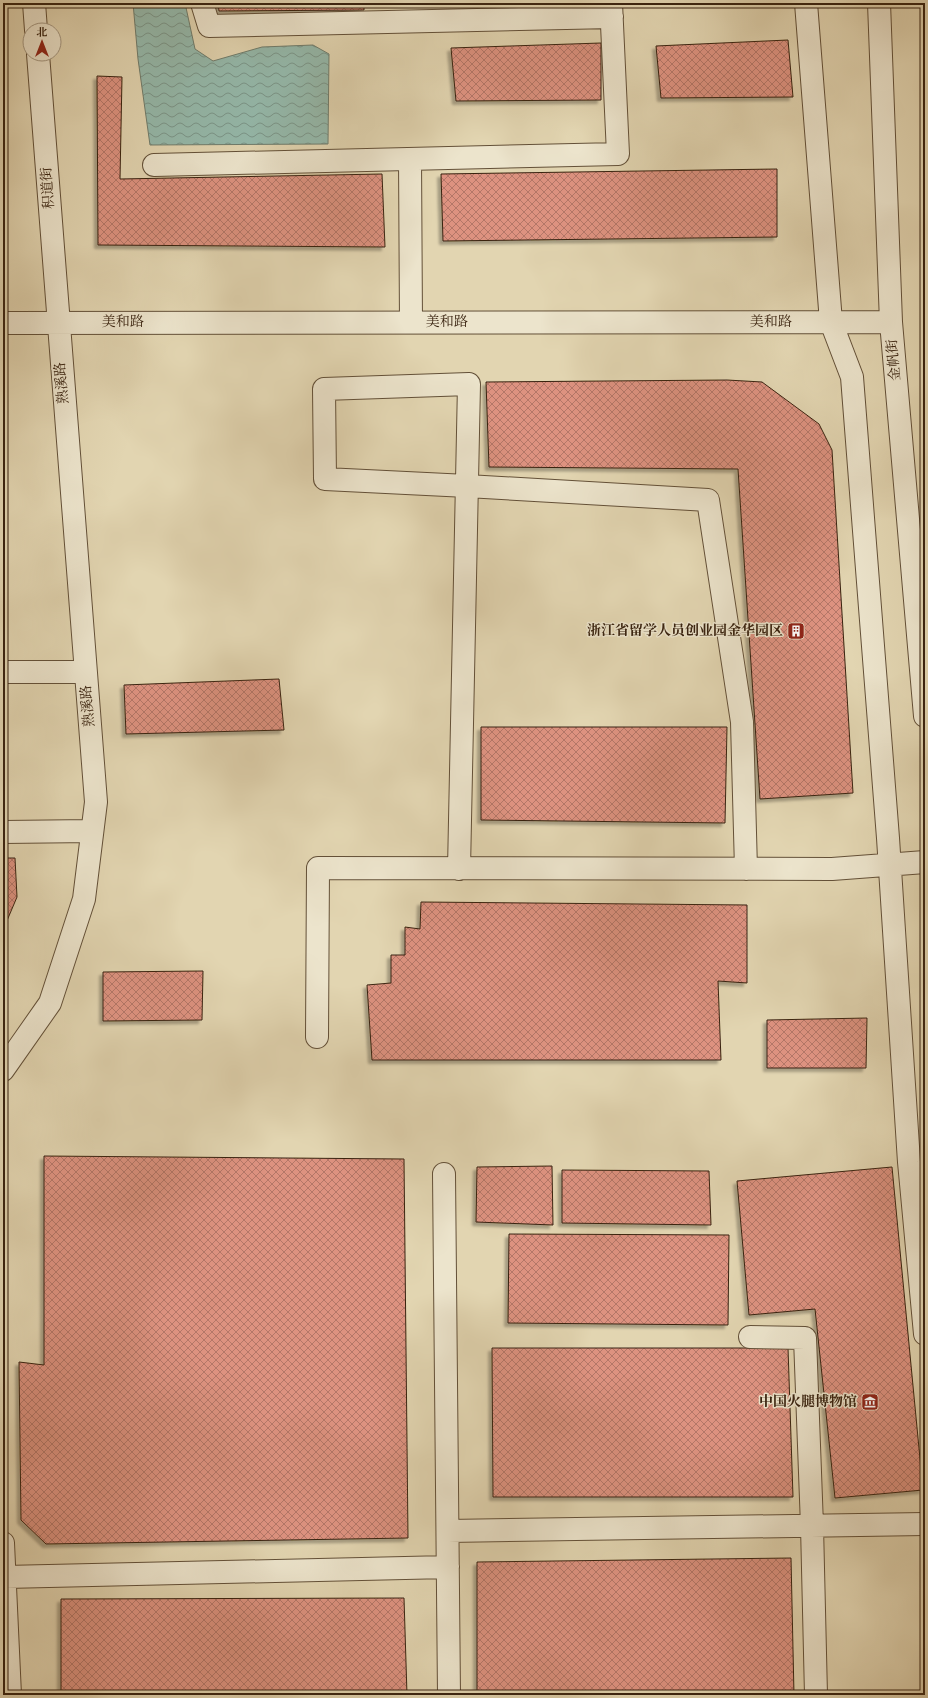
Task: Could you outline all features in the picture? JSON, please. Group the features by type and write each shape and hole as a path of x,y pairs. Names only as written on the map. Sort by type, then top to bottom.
{"street":[{"path":"34,3 35,22"},
{"path":"154,165 618,154 612,10 209,26 202,3"},
{"path":"806,3 831,322 852,377 890,865 909,1162 925,1334"},
{"name":"金帆街","path":"879,3 891,322 925,716"},
{"name":"积道街","path":"39,62 58,322"},
{"path":"410,159 411,322"},
{"name":"美和路","path":"3,322 891,322"},
{"name":"熟溪路","path":"3,1070 50,1003 84,899 96,802 58,322"},
{"path":"459,869 467,486 469,384 324,389 325,479 467,486 708,500 742,722 746,869"},
{"path":"3,672 85,672"},
{"path":"3,832 92,831"},
{"path":"317,1037 318,868 832,869 925,862"},
{"path":"444,1174 449,1695"},
{"path":"750,1337 805,1338 812,1526 816,1695"},
{"path":"448,1531 925,1524"},
{"path":"3,1542 10,1695"},
{"path":"5,1577 448,1567"}],"water":[{"path":"133,3 185,3 195,49 213,61 262,47 313,45 329,54 328,144 150,145 138,59"}],"building":[{"path":"218,3 364,3 364,10 219,11"},
{"path":"788,40 793,97 661,98 656,46"},
{"path":"601,43 601,100 456,101 451,48"},
{"path":"97,76 122,77 120,179 382,174 385,247 98,245"},
{"path":"777,169 777,237 443,241 441,174"},
{"name":"浙江省留学人员创业园金华园区","path":"727,380 762,382 819,424 832,450 853,793 760,799 738,469 489,467 486,382"},
{"path":"279,679 284,730 126,734 124,685"},
{"path":"481,727 727,727 725,823 481,820"},
{"path":"3,858 15,858 17,897 3,930"},
{"path":"421,902 747,905 747,983 718,981 721,1060 372,1060 367,985 391,983 391,955 405,955 405,927 420,929"},
{"path":"203,971 202,1020 103,1021 103,972"},
{"path":"867,1018 866,1068 767,1068 767,1020"},
{"path":"44,1156 404,1159 408,1538 46,1544 21,1520 19,1362 44,1365"},
{"path":"552,1166 553,1225 476,1222 477,1167"},
{"name":"中国火腿博物馆","path":"892,1167 923,1490 835,1498 815,1309 749,1315 737,1181"},
{"path":"562,1170 709,1171 711,1225 562,1223"},
{"path":"509,1234 729,1235 728,1325 508,1323"},
{"path":"492,1348 788,1348 793,1497 493,1497"},
{"path":"791,1558 794,1695 477,1695 477,1562"},
{"path":"404,1598 407,1695 61,1695 61,1599"}],"place":[{"name":"浙江省留学人员创业园金华园区","path":"796,631"},
{"name":"中国火腿博物馆","path":"870,1402"}]}
